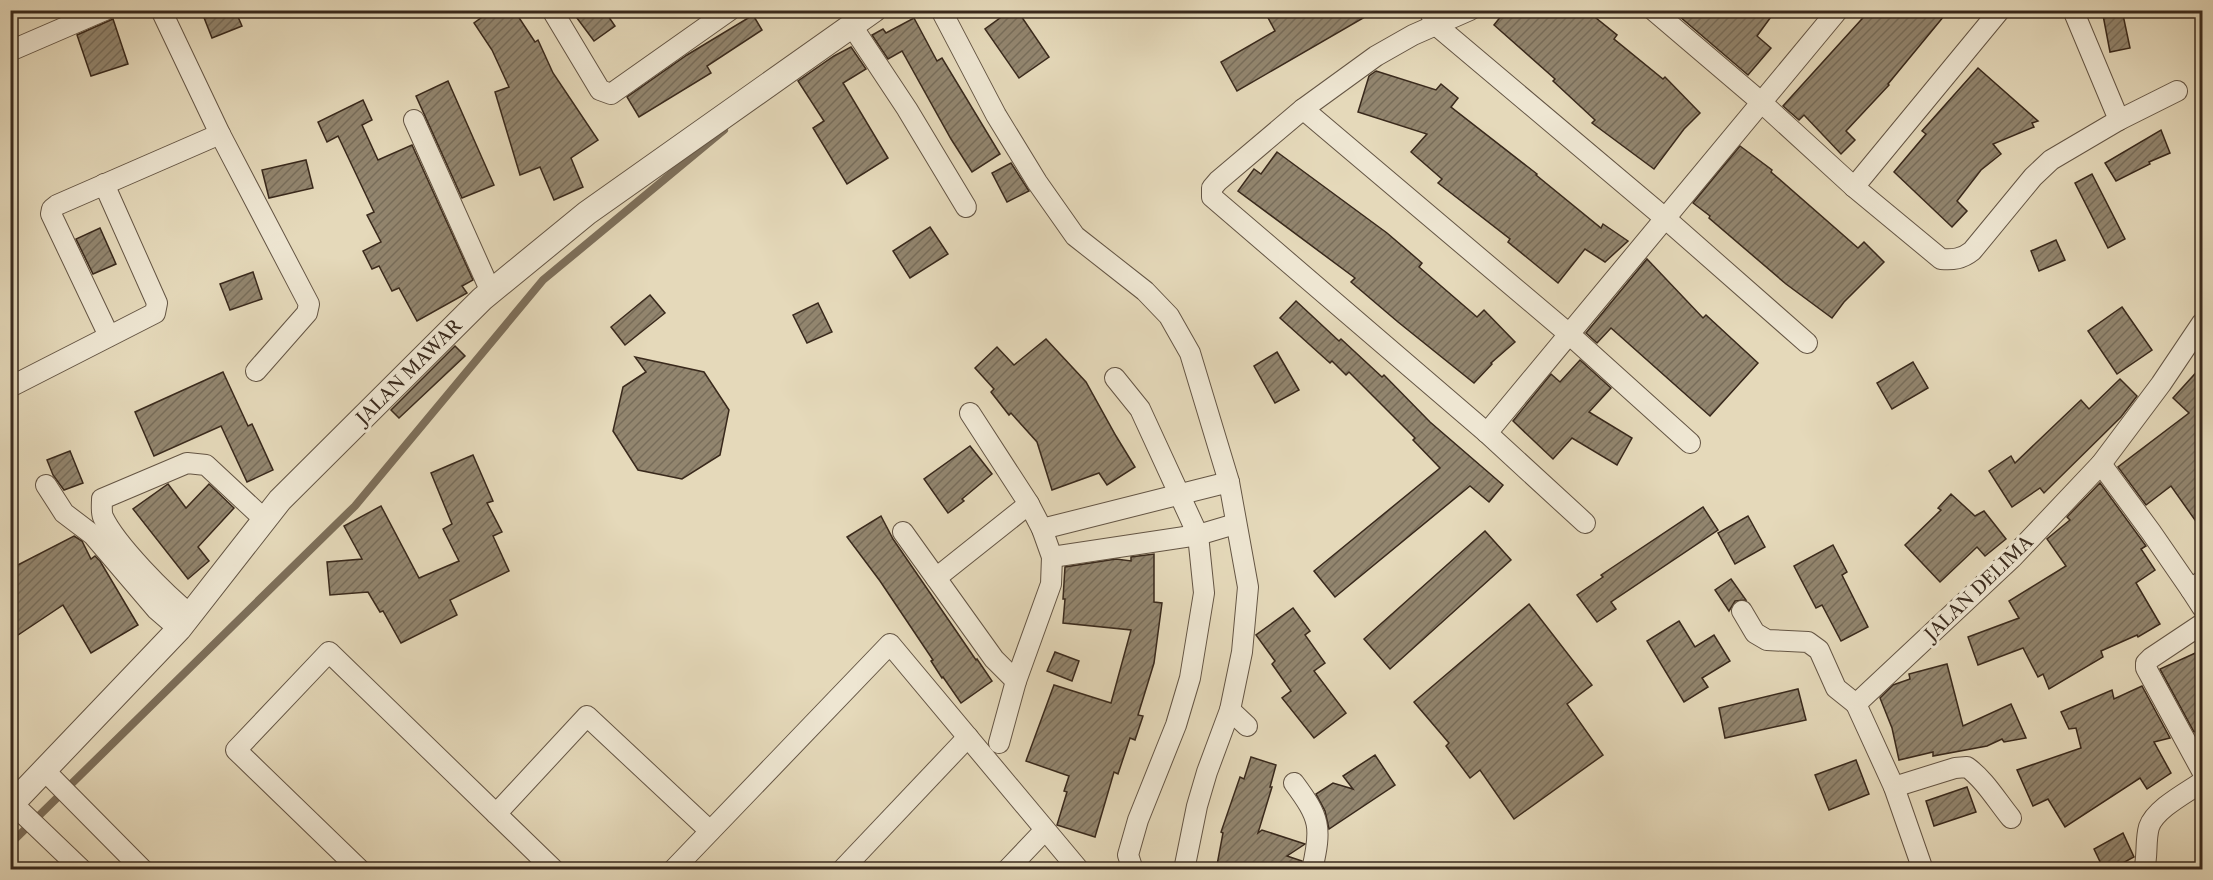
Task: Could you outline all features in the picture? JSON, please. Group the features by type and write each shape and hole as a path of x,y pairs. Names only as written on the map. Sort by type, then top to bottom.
{"street":[{"path":"10,51 105,10"},
{"path":"161,10 220,134 309,304 307,313 256,371"},
{"path":"552,10 600,90 610,94 730,10"},
{"name":"JALAN MAWAR","path":"12,805 185,622 264,519 298,481 491,292 587,213 874,10"},
{"path":"940,10 996,115 1037,182 1075,236 1145,291 1169,316 1190,353 1229,482 1248,587 1242,652 1230,710 1204,780 1184,870"},
{"path":"1470,10 1432,18 1413,35 1376,57 1303,109 1218,181 1212,188 1212,197 1487,433 1585,524"},
{"path":"1487,433 1838,10"},
{"path":"1854,187 2000,10"},
{"path":"2073,10 2119,120"},
{"path":"1656,12 1761,102 1854,187 1941,260 1957,259 1972,251 2033,177 2050,160 2119,120 2177,91"},
{"path":"1432,18 1666,219 1807,344"},
{"path":"852,26 907,109 966,207"},
{"path":"1303,109 1569,334 1690,443"},
{"path":"414,120 491,292"},
{"path":"109,336 51,214 52,209 220,134"},
{"path":"10,387 155,314 157,303 104,184"},
{"name":"JALAN DELIMA","path":"1856,704 2012,558 2101,464 2162,384 2202,323"},
{"path":"1115,378 1140,409 1198,534 1204,593 1199,635 1190,678 1176,725 1138,820 1128,855 1133,870"},
{"path":"970,413 1029,504 1052,557 1051,584 1016,681 999,742"},
{"path":"185,622 114,536 102,515 102,499 187,463 206,465 264,519"},
{"path":"2101,464 2151,531 2197,586 2202,607"},
{"path":"1042,530 1229,482"},
{"path":"46,485 64,513 93,535 157,610 185,622"},
{"path":"936,578 1029,504"},
{"path":"1052,557 1198,534 1235,524"},
{"path":"903,532 994,658 1016,681"},
{"path":"1742,611 1755,633 1767,640 1808,642 1819,650 1836,688 1856,704 1894,787 1923,870"},
{"path":"2202,624 2146,663 2146,668 2202,771"},
{"path":"673,870 890,644 1079,870"},
{"path":"360,870 236,750 329,652 554,870"},
{"path":"1230,710 1247,726"},
{"path":"496,814 587,716 710,831"},
{"path":"842,870 968,737"},
{"path":"1894,787 1955,768 1967,767 1980,776 2011,818"},
{"path":"45,771 143,870"},
{"path":"2144,870 2148,829 2155,815 2202,782"},
{"path":"1294,783 1317,818 1319,833 1311,870"},
{"path":"12,805 82,870"},
{"path":"1007,870 1046,830"}],"building":[{"path":"201,10 235,10 242,26 212,38"},
{"path":"492,10 514,10 535,42 538,40 553,73 598,140 571,158 583,187 554,200 540,167 520,175 495,92 509,87 492,50 474,23"},
{"path":"571,10 604,10 615,26 594,41"},
{"path":"1011,10 1017,10 1049,57 1019,78 985,29"},
{"path":"1264,10 1377,10 1237,91 1221,62 1275,31"},
{"path":"1506,10 1586,10 1617,35 1614,39 1663,79 1665,77 1700,113 1684,129 1654,169 1592,123 1595,120 1553,81 1555,79 1494,25"},
{"path":"1672,10 1776,10 1757,36 1771,48 1748,75"},
{"path":"1870,10 1949,10 1889,85 1846,131 1855,140 1841,154 1804,115 1799,120 1783,106"},
{"path":"2102,10 2122,10 2130,48 2110,52"},
{"path":"753,15 762,30 707,66 711,73 639,117 627,97 687,55"},
{"path":"914,18 937,61 942,58 1000,154 972,172 902,51 888,59 872,35 883,29 886,33"},
{"path":"113,19 128,64 91,76 77,35"},
{"path":"851,47 866,69 843,83 888,158 847,184 813,128 824,121 798,81"},
{"path":"1978,68 2038,121 2032,123 2034,127 1993,144 2001,154 1981,170 1957,201 1967,211 1952,227 1894,172 1926,134 1922,131"},
{"path":"1376,71 1436,90 1441,84 1458,98 1451,107 1537,174 1601,228 1603,224 1628,241 1605,262 1585,249 1558,283 1508,242 1510,239 1438,183 1442,179 1411,152 1427,134 1358,112 1369,76"},
{"path":"448,81 494,185 462,198 416,96"},
{"path":"363,100 372,120 362,125 378,160 412,145 473,280 462,286 467,293 417,321 399,288 392,291 379,266 372,269 363,251 381,242 367,215 374,212 338,136 327,142 318,122"},
{"path":"2161,130 2170,153 2116,181 2105,163"},
{"path":"1740,146 1772,170 1771,172 1858,248 1864,242 1884,262 1844,302 1832,318 1786,284 1693,203"},
{"path":"1277,152 1387,233 1422,263 1419,267 1477,317 1484,310 1515,342 1491,363 1474,383 1351,282 1355,278 1238,191 1254,169 1261,174"},
{"path":"306,160 313,188 269,198 262,170"},
{"path":"1011,163 1029,191 1007,202 992,173"},
{"path":"2092,174 2125,239 2108,248 2075,183"},
{"path":"930,227 948,254 910,278 893,251"},
{"path":"100,228 116,264 93,274 76,239"},
{"path":"2056,240 2065,260 2039,271 2031,251"},
{"path":"1647,259 1703,318 1706,315 1758,363 1710,416 1611,328 1597,343 1586,333"},
{"path":"253,272 262,299 230,310 220,284"},
{"path":"650,295 665,313 625,345 611,327"},
{"path":"1296,301 1339,341 1341,339 1382,377 1384,375 1430,422 1503,485 1489,502 1470,486 1335,597 1314,571 1440,468 1413,440 1415,438 1349,372 1346,375 1332,361 1330,363 1280,318"},
{"path":"818,303 832,332 807,343 793,315"},
{"path":"2122,307 2152,350 2117,374 2088,331"},
{"path":"1046,339 1086,382 1135,467 1107,485 1099,473 1052,490 1037,442 1011,413 1009,415 991,392 994,389 975,368 997,347 1014,365"},
{"path":"455,346 465,356 399,418 391,410"},
{"path":"1277,352 1299,390 1275,403 1254,366"},
{"path":"635,357 704,372 729,410 720,455 682,479 638,470 613,431 623,387 646,372"},
{"path":"1580,360 1611,388 1589,412 1632,438 1617,465 1572,438 1553,459 1513,421 1551,374 1560,382"},
{"path":"1913,362 1928,388 1892,409 1877,383"},
{"path":"2202,366 2202,530 2171,486 2146,505 2118,467 2189,413 2173,398"},
{"path":"223,372 248,426 252,424 273,470 247,482 221,426 154,456 135,412"},
{"path":"2120,379 2137,396 2121,417 2044,493 2040,488 2012,507 1989,471 2011,456 2015,463 2081,400 2089,409"},
{"path":"970,446 992,474 948,513 924,479"},
{"path":"70,451 83,483 64,490 53,475 47,460"},
{"path":"473,455 493,501 487,503 502,532 493,536 509,571 450,600 457,615 401,643 383,611 380,612 368,592 330,595 327,562 362,559 344,526 381,506 419,578 459,561 443,529 452,524 431,473"},
{"path":"2100,483 2146,546 2141,549 2155,570 2136,583 2160,624 2138,637 2137,635 2101,651 2103,657 2049,689 2043,674 2038,677 2023,648 1978,665 1968,637 2019,618 2009,601 2066,566 2047,539 2070,520 2067,517"},
{"path":"168,484 186,508 209,484 234,508 198,547 209,561 188,579 133,509"},
{"path":"1951,494 1975,516 1984,511 2006,539 1985,556 1977,547 1940,582 1905,545 1941,510 1938,508"},
{"path":"1703,507 1718,530 1611,602 1616,609 1597,622 1577,595 1603,577 1601,575"},
{"path":"881,516 893,539 992,681 961,703 942,678 931,661 933,660 880,581 847,537"},
{"path":"1748,516 1765,547 1735,564 1718,533"},
{"path":"1485,531 1511,560 1390,669 1364,639"},
{"path":"74,536 82,541 91,559 95,556 100,561 138,625 91,653 63,605 18,635 10,624 10,569"},
{"path":"1833,545 1847,572 1842,575 1868,627 1841,641 1822,605 1816,608 1794,566"},
{"path":"1154,554 1154,602 1162,603 1154,663 1138,715 1143,716 1135,740 1130,738 1118,774 1114,772 1095,837 1057,825 1067,792 1064,791 1069,776 1026,761 1054,685 1111,703 1131,630 1063,623 1065,567 1116,559 1131,561 1131,557"},
{"path":"1731,579 1746,600 1735,601 1729,611 1715,590"},
{"path":"1529,604 1592,685 1567,704 1603,755 1514,819 1480,770 1470,778 1446,746 1449,743 1414,702"},
{"path":"1293,608 1310,631 1305,635 1325,663 1314,671 1346,713 1314,738 1282,698 1291,691 1272,664 1275,661 1256,635"},
{"path":"1679,621 1695,647 1714,635 1730,661 1702,678 1708,687 1684,702 1647,641"},
{"path":"2202,650 2202,730 2194,732 2160,669"},
{"path":"1055,652 1079,661 1072,681 1047,671"},
{"path":"1947,664 1963,726 2011,704 2026,738 2004,742 2002,739 1987,746 1933,756 1933,752 1899,760 1892,728 1880,698 1893,685 1910,679 1909,674"},
{"path":"2142,686 2170,738 2154,742 2171,773 2147,789 2140,778 2065,827 2048,799 2033,806 2017,770 2081,748 2076,728 2069,729 2061,712 2112,690 2114,699"},
{"path":"1798,689 1806,720 1725,738 1719,708"},
{"path":"1375,755 1395,785 1329,829 1325,811 1316,794 1333,783 1353,789 1343,776"},
{"path":"1251,757 1276,765 1258,833 1262,830 1305,844 1287,856 1302,861 1300,870 1241,870 1217,865 1223,833 1221,832 1240,777 1244,779"},
{"path":"1856,760 1869,794 1829,810 1815,775"},
{"path":"1967,787 1976,812 1934,826 1926,801"},
{"path":"2123,833 2134,857 2110,870 2104,870 2094,849"}],"waterway":[{"path":"10,844 355,506 543,280 724,130"}]}
